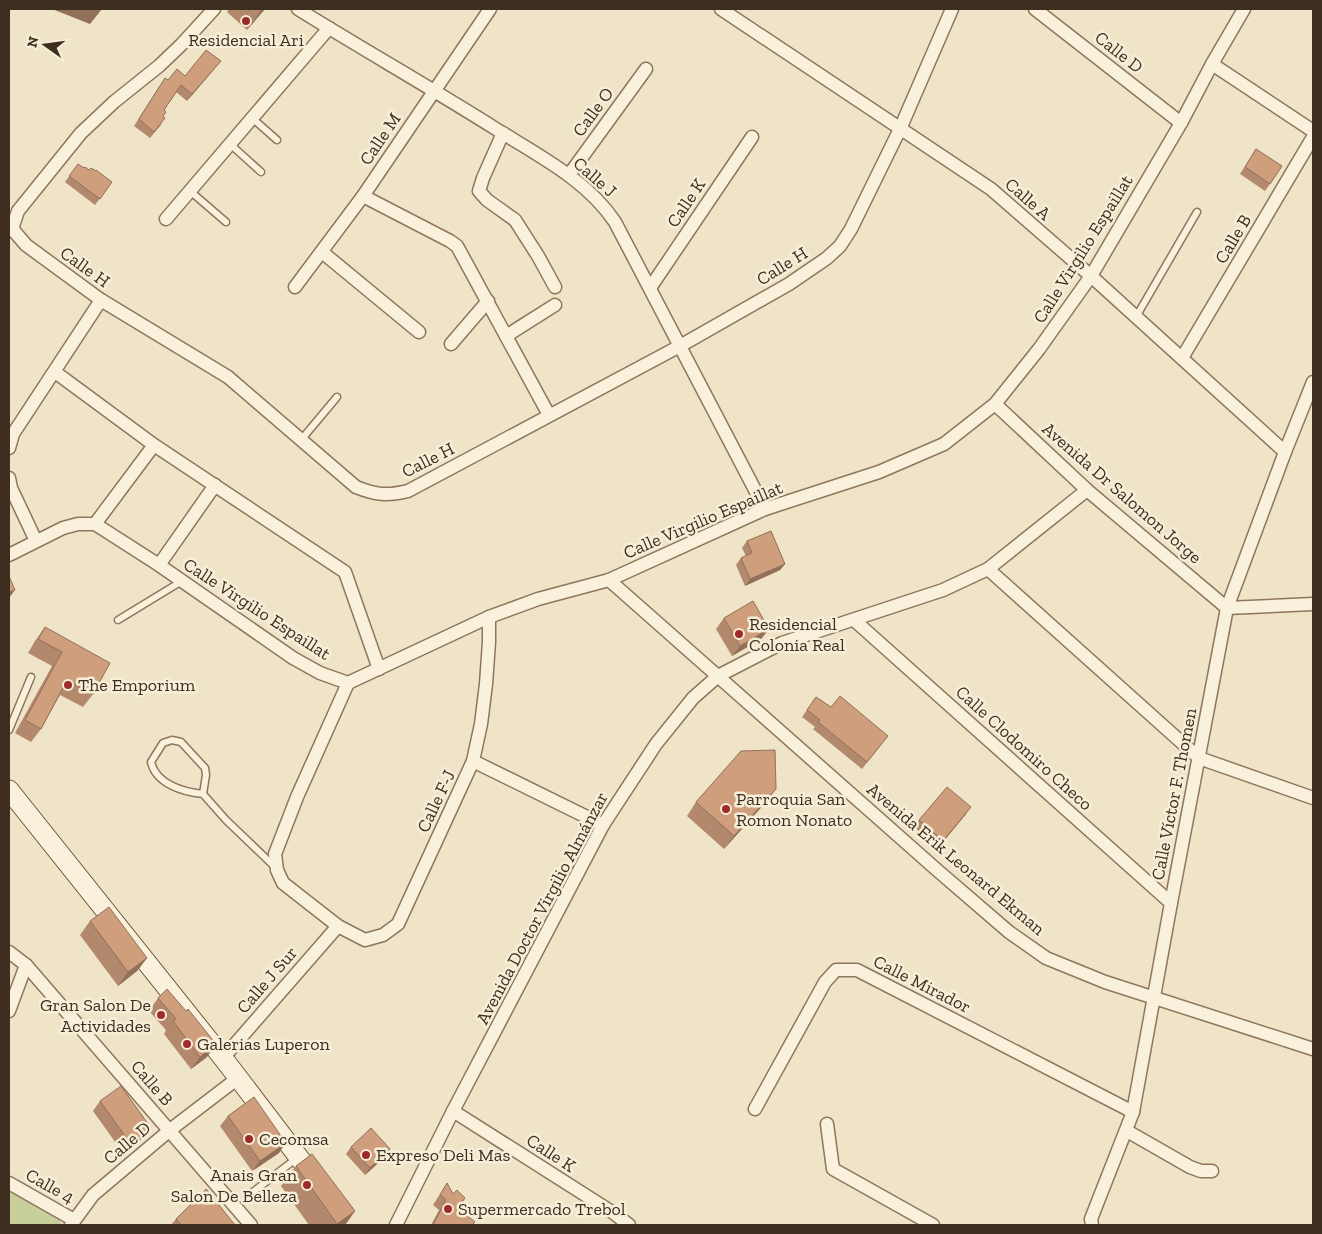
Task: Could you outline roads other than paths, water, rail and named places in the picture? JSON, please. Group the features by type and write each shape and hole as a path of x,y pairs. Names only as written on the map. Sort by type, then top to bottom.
{"main road":[{"path":"9,790 224,1058 327,1195"}],"street":[{"name":"Calle H","path":"214,9 175,50 81,133 18,211 13,226 16,236 101,300 228,378 356,487 371,493 392,495 408,491 680,346 789,284 827,258 840,246 851,229 900,129 952,9"},
{"name":"Calle J","path":"298,9 435,91 569,175 590,191 604,205 650,288 764,509"},
{"name":"Calle M","path":"295,287 363,196 490,9"},
{"name":"Calle A","path":"720,9 991,189 1091,276 1284,452"},
{"name":"Calle D","path":"1034,9 1181,123"},
{"name":"Calle Virgilio Espaillat","path":"95,524 159,565 293,658 320,673 348,683 490,617 538,599 609,580 764,509 879,472 944,444 995,404 1040,349 1091,276 1181,123 1244,9"},
{"path":"166,219 328,28"},
{"path":"1212,64 1313,131"},
{"name":"Calle O","path":"569,175 646,69"},
{"path":"503,133 479,191 487,200 515,220 555,287"},
{"name":"Calle K","path":"650,288 752,137"},
{"name":"Calle B","path":"1182,358 1313,137"},
{"path":"363,196 457,246 549,415"},
{"path":"322,252 419,332"},
{"path":"9,448 13,434 101,300"},
{"path":"451,344 488,302"},
{"path":"506,336 554,305"},
{"path":"55,372 154,445 345,572 379,669"},
{"name":"Calle Víctor F. Thomen","path":"1092,1222 1133,1112 1227,608 1284,452 1313,382"},
{"name":"Avenida Dr Salomon Jorge","path":"995,404 1087,490 1227,608"},
{"path":"9,555 64,528 78,524 95,524 154,445"},
{"path":"9,478 11,488 36,541"},
{"path":"159,565 215,485"},
{"name":"Avenida Doctor Virgilio Almánzar","path":"396,1225 453,1111 603,825 656,744 693,698 718,676 782,643 943,590 988,569 1087,490"},
{"path":"988,569 1199,758 1313,798"},
{"name":"Avenida Erik Leonard Ekman","path":"609,580 1009,932 1046,958 1105,982 1312,1045"},
{"path":"1227,608 1313,604"},
{"name":"Calle F-J","path":"277,870 283,882 338,926 365,940 384,935 398,924 473,762 481,724 486,684 490,617"},
{"name":"Calle Clodomiro Checo","path":"854,620 1171,903"},
{"path":"277,870 275,854 297,797 348,683"},
{"path":"473,762 603,825"},
{"path":"9,809 27,814"},
{"name":"Calle J Sur","path":"224,1058 338,926"},
{"name":"Calle B","path":"9,952 26,966 251,1225"},
{"path":"9,1011 26,966"},
{"name":"Calle Mirador","path":"755,1109 825,982 836,970 857,970 1133,1112"},
{"name":"Calle D","path":"72,1223 93,1195 170,1130 238,1078"},
{"name":"Calle K","path":"453,1111 615,1214 627,1225"},
{"path":"827,1124 833,1169 933,1225"},
{"path":"1127,1131 1190,1168 1212,1171"},
{"name":"Calle 4","path":"9,1183 72,1223"}],"lane":[{"path":"252,118 277,140"},
{"path":"230,144 261,172"},
{"path":"190,191 226,222"},
{"path":"1136,317 1198,212"},
{"path":"301,440 337,397"},
{"path":"118,620 182,581"},
{"path":"9,730 31,677"},
{"path":"202,794 206,776 205,768 181,742 172,740 163,743 151,762 153,769 172,787 202,794 277,870"},
{"path":"249,1196 298,1157"}],"place":[{"name":"Residencial Ari","path":"246,21"},
{"name":"Residencial Colonia Real","path":"739,634"},
{"name":"The Emporium","path":"68,685"},
{"name":"Parroquia San Romon Nonato","path":"726,809"},
{"name":"Gran Salon De Actividades","path":"161,1015"},
{"name":"Galerias Luperon","path":"187,1044"},
{"name":"Cecomsa","path":"249,1139"},
{"name":"Expreso Deli Mas","path":"366,1155"},
{"name":"Anais Gran Salon De Belleza","path":"307,1185"},
{"name":"Supermercado Trebol","path":"448,1209"}]}
